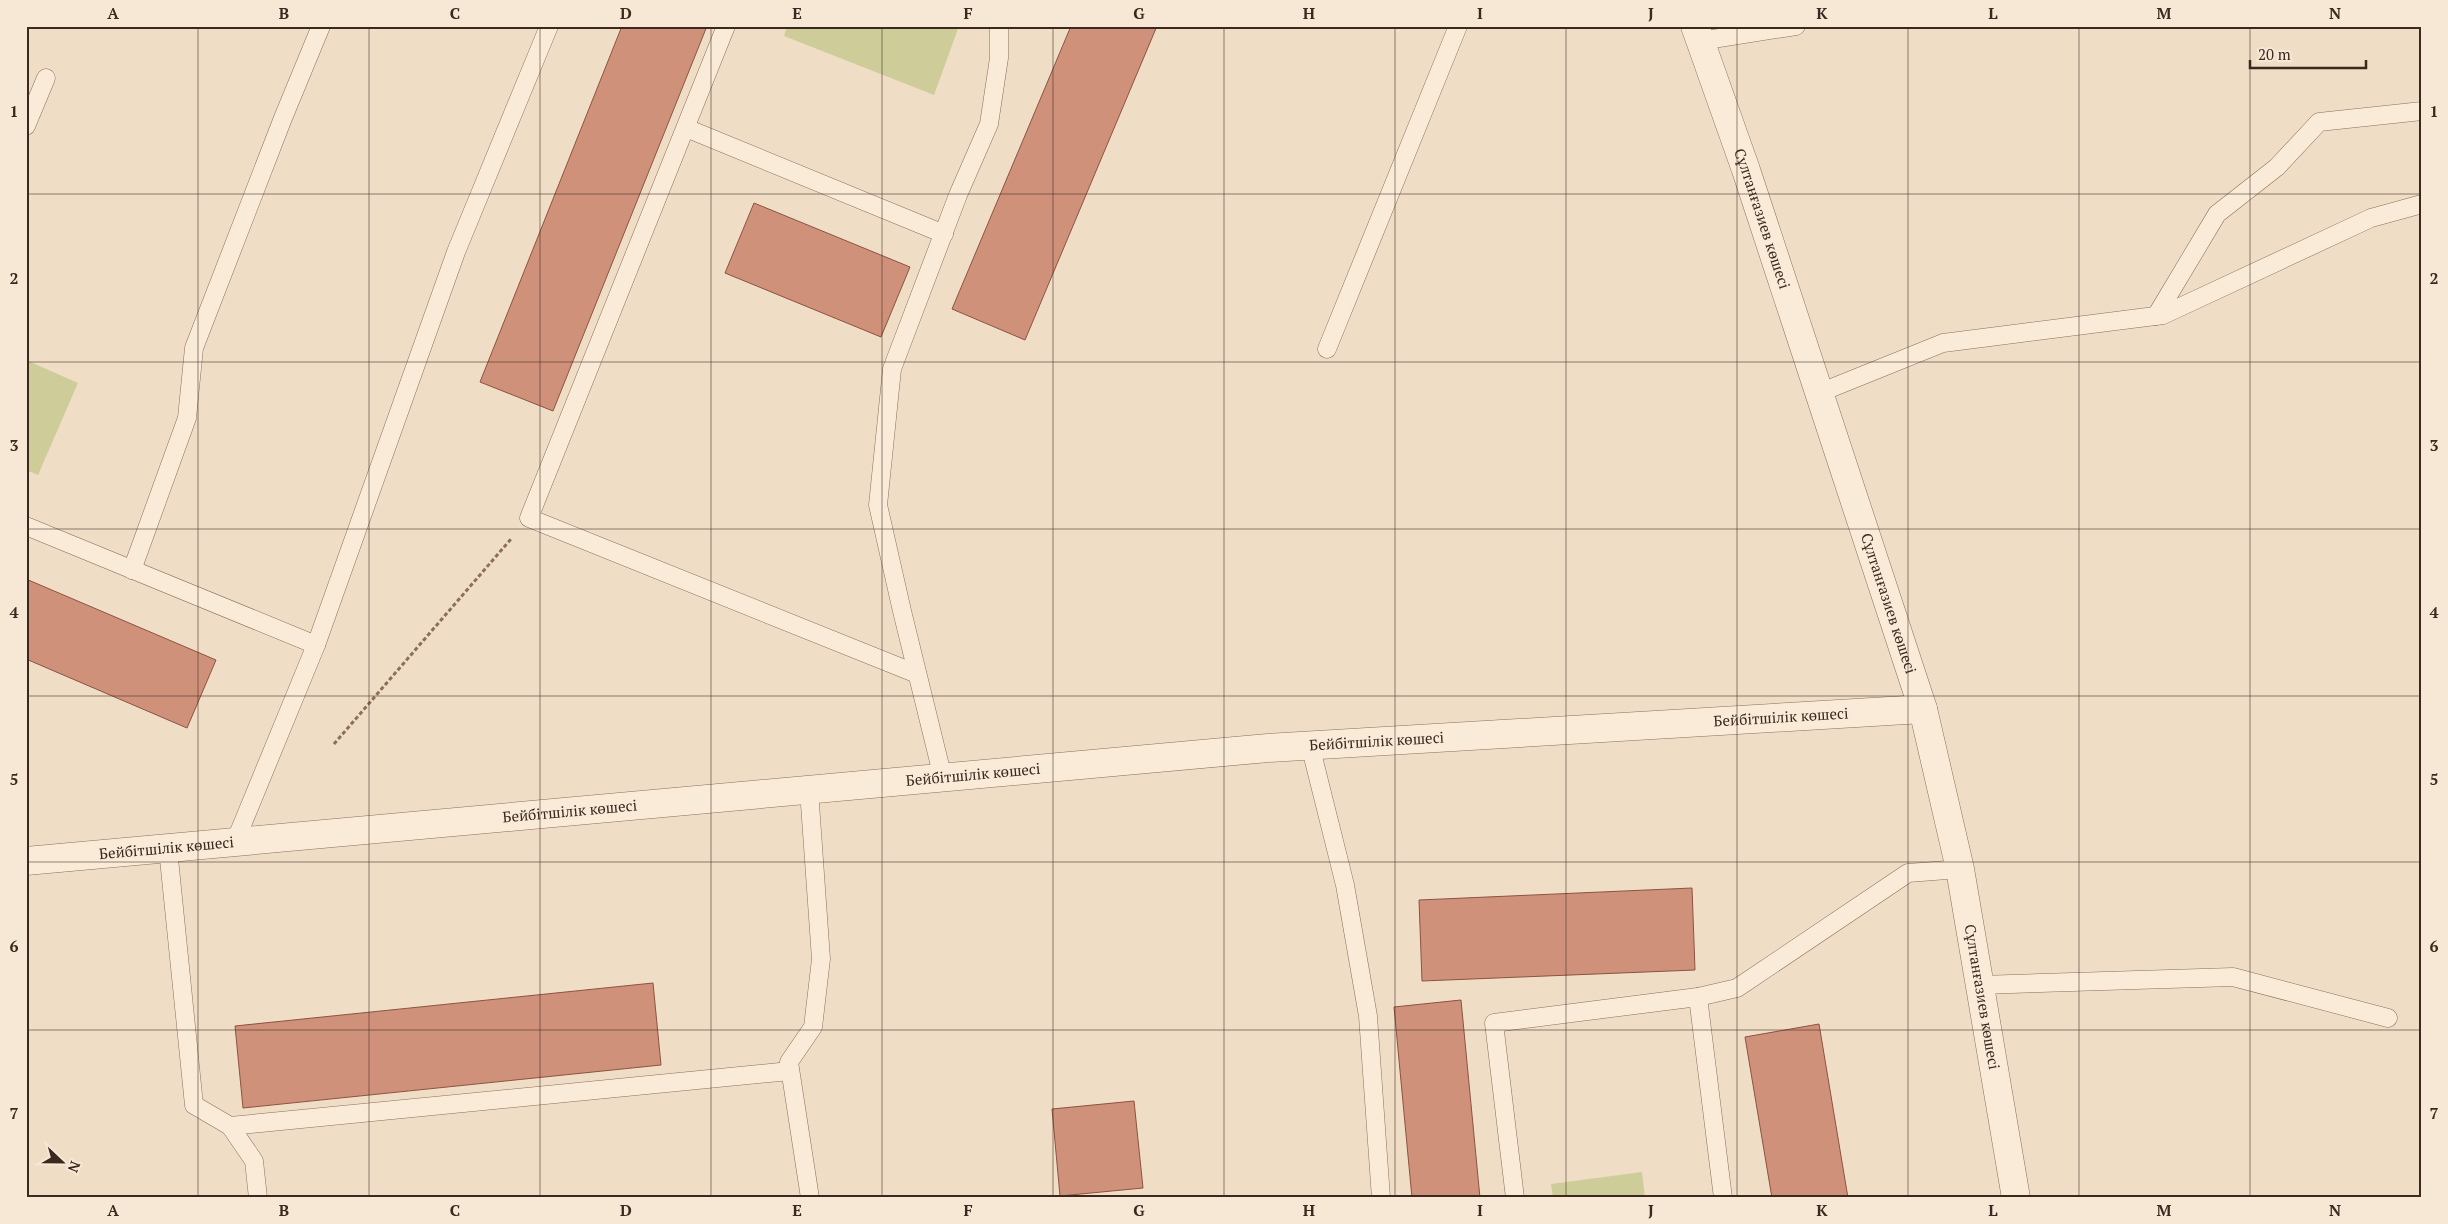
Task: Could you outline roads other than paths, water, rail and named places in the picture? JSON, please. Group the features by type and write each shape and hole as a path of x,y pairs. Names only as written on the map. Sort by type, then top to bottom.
{"street":[{"name":"Сұлтанғазиев көшесі","path":"1697,33 1746,170 1923,708 1960,869 2016,1198"},
{"name":"Бейбітшілік көшесі","path":"26,861 1310,745 1923,708"}],"lane":[{"path":"132,570 188,418 194,348 282,118 322,26"},
{"path":"235,842 316,645 456,252 549,26"},
{"path":"726,26 529,518 917,674"},
{"path":"943,778 878,505 892,369 989,124 999,58 999,26"},
{"path":"1327,349 1458,26"},
{"path":"1697,33 1796,26"},
{"path":"26,126 46,78"},
{"path":"2156,316 2217,214 2277,167 2319,122 2422,111"},
{"path":"686,128 944,234"},
{"path":"1819,394 1943,343 2156,316 2172,311 2371,218 2422,204"},
{"path":"26,526 316,645"},
{"path":"1310,745 1345,885 1368,1016 1381,1198"},
{"path":"809,790 821,960 813,1027 789,1062 810,1198"},
{"path":"168,849 194,1105 230,1126 254,1162 258,1198"},
{"path":"1515,1198 1494,1022 1698,996 1737,988 1908,873 1960,869"},
{"path":"1980,986 2233,977 2388,1018"},
{"path":"1698,996 1723,1198"},
{"path":"230,1126 790,1071"}]}
